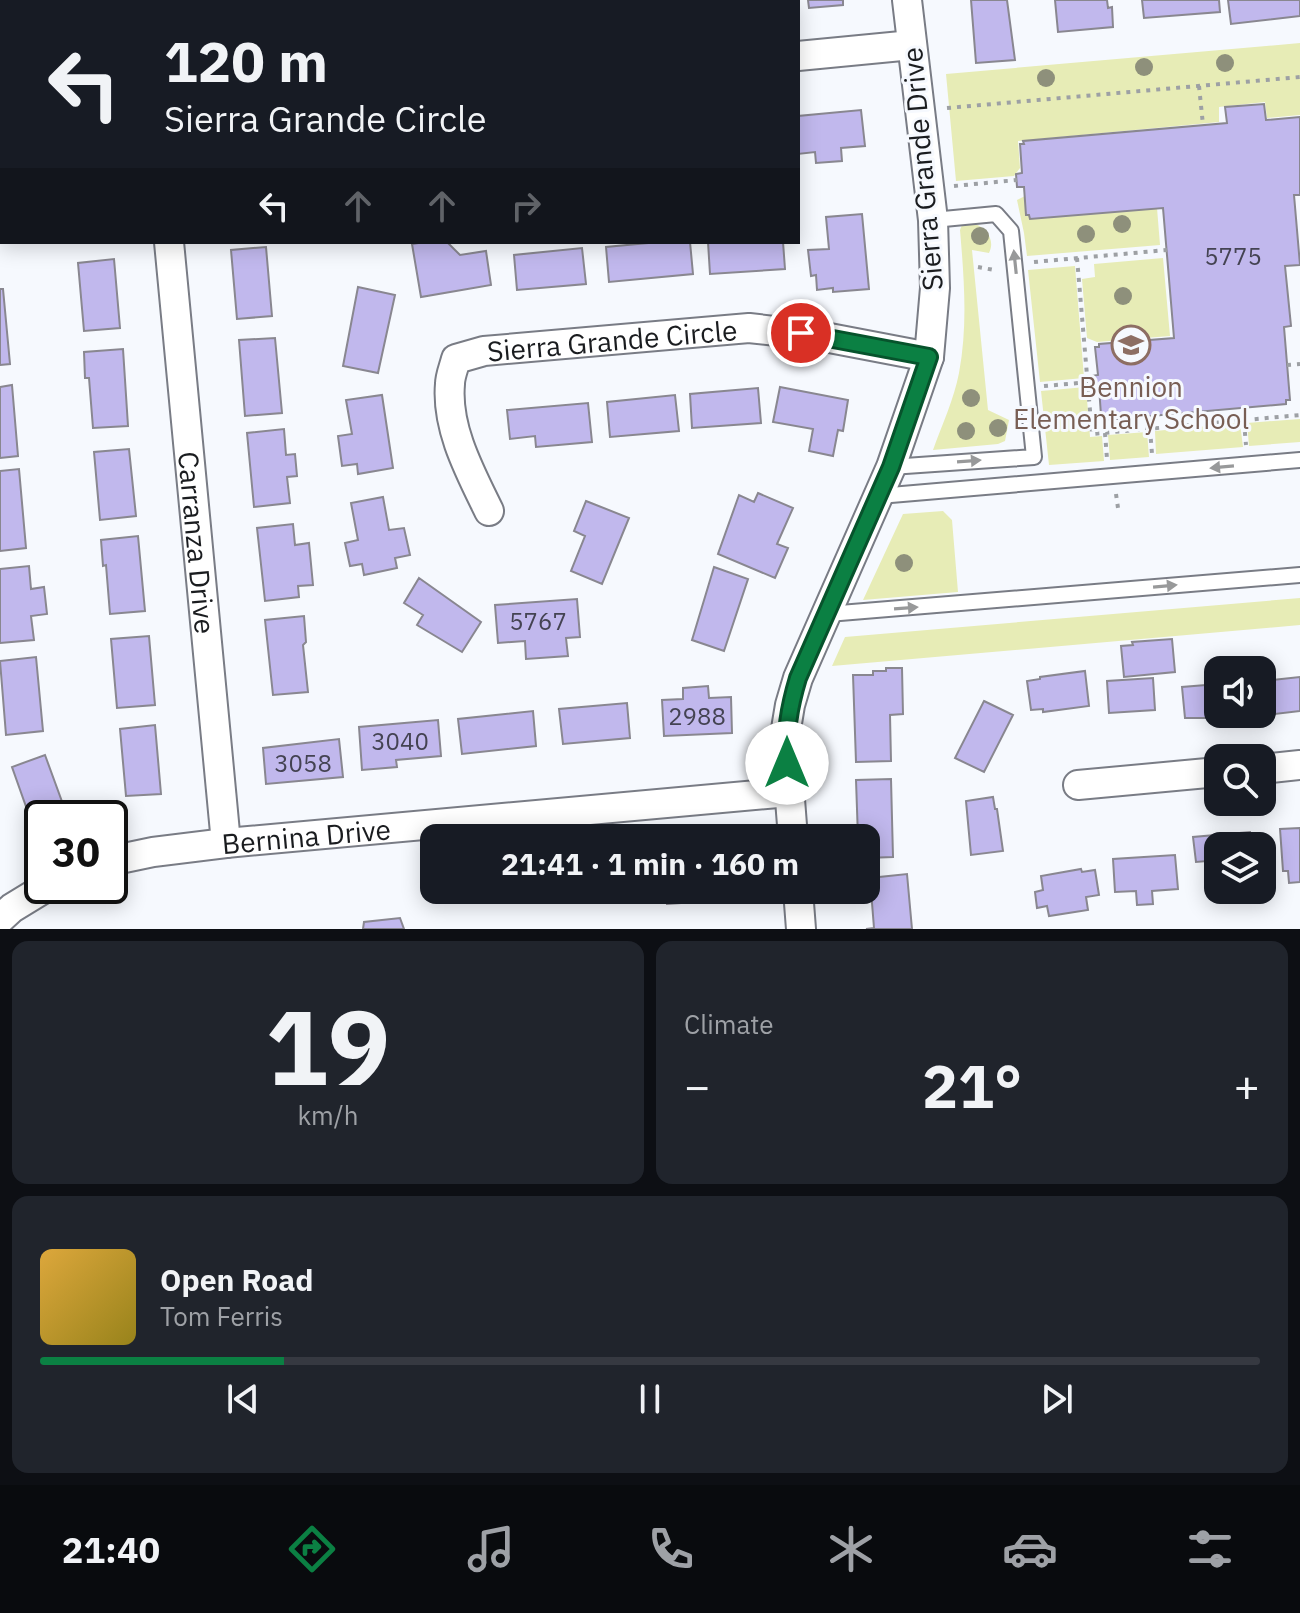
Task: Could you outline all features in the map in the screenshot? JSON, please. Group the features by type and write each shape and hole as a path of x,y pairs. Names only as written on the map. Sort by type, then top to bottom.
{"street":[{"name":"Sierra Grande Drive","path":"792,824 785,735 790,705 798,678 891,467 929,357 935,288 933,220 907,0"},
{"path":"800,56 912,45"},
{"name":"Carranza Drive","path":"169,244 226,843"},
{"name":"Sierra Grande Circle","path":"489,511 462,456 450,383 456,359 484,351 749,328 819,336 929,357"},
{"path":"1276,768 1300,765"},
{"path":"1078,785 1204,773"},
{"name":"Bernina Drive","path":"128,857 226,843 789,792"},
{"path":"4,905 24,896"},
{"path":"799,904 801,929"}],"lane":[{"path":"891,467 1034,457 1011,231 996,214 933,220"},
{"path":"879,496 1300,460"},
{"path":"828,614 1300,575"}],"path":[{"path":"947,108 1300,77"},
{"path":"1199,86 1203,125"},
{"path":"954,186 1017,180"},
{"path":"1024,263 1167,250"},
{"path":"1077,258 1090,382 1092,434 1300,415"},
{"path":"978,267 994,270"},
{"path":"1287,365 1300,364"},
{"path":"1037,387 1090,382"},
{"path":"1244,421 1247,451"},
{"path":"1150,429 1153,460"},
{"path":"1105,433 1108,464"},
{"path":"1116,493 1118,508"}],"green space":[{"path":"1300,43 1300,115 1267,118 1265,102 1219,107 1219,122 1018,141 1020,168 1014,176 956,181 946,74"},
{"path":"1025,196 1026,215 1030,219 1157,208 1160,245 1027,256 1017,200"},
{"path":"975,224 987,232 991,240 989,253 972,250 988,410 1009,420 1005,441 998,444 933,450 954,392 962,355 964,302 960,230 962,225"},
{"path":"1163,258 1170,336 1097,342 1087,338 1082,279 1095,277 1094,264"},
{"path":"1075,266 1084,378 1040,382 1028,270"},
{"path":"1086,387 1090,437 1102,436 1104,461 1049,465 1041,391"},
{"path":"1300,419 1300,442 1249,446 1247,423"},
{"path":"1240,423 1243,447 1156,454 1155,431"},
{"path":"1147,432 1149,457 1110,460 1108,435"},
{"path":"943,511 952,520 958,592 863,600 903,514"},
{"path":"1300,598 1300,625 832,666 845,637"}],"building":[{"path":"808,0 843,0 843,5 809,8"},
{"path":"971,0 1007,0 1015,60 976,63"},
{"path":"1055,0 1107,0 1108,8 1112,7 1113,27 1058,32"},
{"path":"1142,0 1219,0 1220,12 1144,18"},
{"path":"1228,0 1300,0 1300,16 1231,24"},
{"path":"1264,104 1266,120 1300,117 1300,195 1294,195 1300,265 1285,266 1291,326 1284,327 1290,400 1286,400 1286,404 1106,420 1105,415 1101,415 1099,387 1092,388 1091,376 1098,375 1095,347 1099,344 1174,338 1163,208 1030,219 1026,215 1024,187 1017,187 1016,174 1022,173 1020,144 1024,144 1023,141 1227,123 1225,107"},
{"path":"861,110 865,146 841,148 842,161 816,163 815,152 800,154 800,116"},
{"path":"862,214 869,289 817,290 816,275 811,276 808,250 829,249 826,217"},
{"path":"412,244 449,244 460,255 486,251 491,285 421,297"},
{"path":"690,244 693,274 609,282 606,247"},
{"path":"708,244 783,244 785,269 710,274"},
{"path":"266,247 272,316 237,319 231,250"},
{"path":"582,248 586,284 517,290 514,255"},
{"path":"114,259 120,328 84,331 78,263"},
{"path":"358,287 395,295 378,373 343,366"},
{"path":"0,289 3,289 10,364 0,365"},
{"path":"275,338 282,413 245,416 239,340"},
{"path":"123,349 128,426 93,428 84,352"},
{"path":"12,385 18,456 0,458 0,387"},
{"path":"780,387 848,400 843,431 838,430 833,456 809,451 813,429 773,422"},
{"path":"758,388 761,423 692,428 690,394"},
{"path":"382,395 393,468 358,474 357,464 342,466 338,436 352,434 346,400"},
{"path":"675,395 679,431 610,437 607,402"},
{"path":"588,403 592,442 536,447 535,436 510,439 507,410"},
{"path":"284,429 286,455 295,454 297,476 287,477 290,503 254,507 247,433"},
{"path":"129,449 136,516 100,520 94,452"},
{"path":"19,469 26,548 0,551 0,471"},
{"path":"758,493 793,508 777,544 788,548 775,578 718,554 739,495 754,502"},
{"path":"383,497 389,530 404,528 410,555 395,558 397,568 364,575 362,564 350,566 345,543 358,540 351,503"},
{"path":"586,501 629,518 602,584 571,571 585,536 574,531"},
{"path":"293,524 295,545 309,543 313,585 298,586 299,597 265,601 257,528"},
{"path":"138,536 145,611 110,614 101,540"},
{"path":"29,566 31,589 44,587 47,614 31,616 34,640 0,643 0,569"},
{"path":"714,567 748,579 724,651 692,640"},
{"path":"419,578 481,622 462,652 417,625 423,615 404,603"},
{"path":"577,599 580,637 566,638 568,656 526,659 525,641 498,643 495,605"},
{"path":"304,616 306,642 303,645 308,692 273,695 265,620"},
{"path":"149,636 155,705 117,708 111,639"},
{"path":"1172,639 1175,672 1124,677 1121,646 1133,645 1132,642"},
{"path":"36,657 43,731 6,735 0,661"},
{"path":"886,668 902,668 903,714 890,715 891,761 856,762 853,675 873,675 873,671 886,671"},
{"path":"1085,671 1089,706 1043,712 1043,709 1031,710 1027,681"},
{"path":"1300,677 1300,711 1276,714 1276,680"},
{"path":"1153,678 1155,710 1109,713 1107,681"},
{"path":"1204,685 1204,718 1185,718 1182,687"},
{"path":"708,686 709,698 731,697 732,733 664,736 662,700 683,699 683,688"},
{"path":"984,701 1013,715 984,772 955,758"},
{"path":"627,703 630,738 563,744 559,709"},
{"path":"533,711 536,746 462,754 458,719"},
{"path":"438,720 441,756 396,760 397,767 362,770 359,727"},
{"path":"155,725 161,794 126,796 120,729"},
{"path":"339,739 343,777 266,784 263,748"},
{"path":"45,755 61,800 24,801 12,767"},
{"path":"891,779 893,857 880,857 880,824 858,824 856,780"},
{"path":"993,797 1003,851 971,855 966,801"},
{"path":"1300,828 1300,882 1289,883 1288,871 1283,871 1280,829"},
{"path":"1204,836 1204,861 1196,862 1193,837"},
{"path":"1175,855 1178,889 1152,891 1153,904 1137,905 1136,891 1115,892 1113,859"},
{"path":"1081,869 1082,872 1095,870 1099,895 1086,897 1088,910 1049,916 1047,906 1037,908 1035,892 1043,890 1041,876"},
{"path":"907,874 912,929 866,929 874,928 872,904 880,904 880,877"},
{"path":"400,918 404,929 363,929 364,922"}],"place":[{"name":"Bennion Elementary School","path":"1131,345"}],"route":[{"path":"787,763 785,735 798,678 891,467 929,357 801,333"}]}
